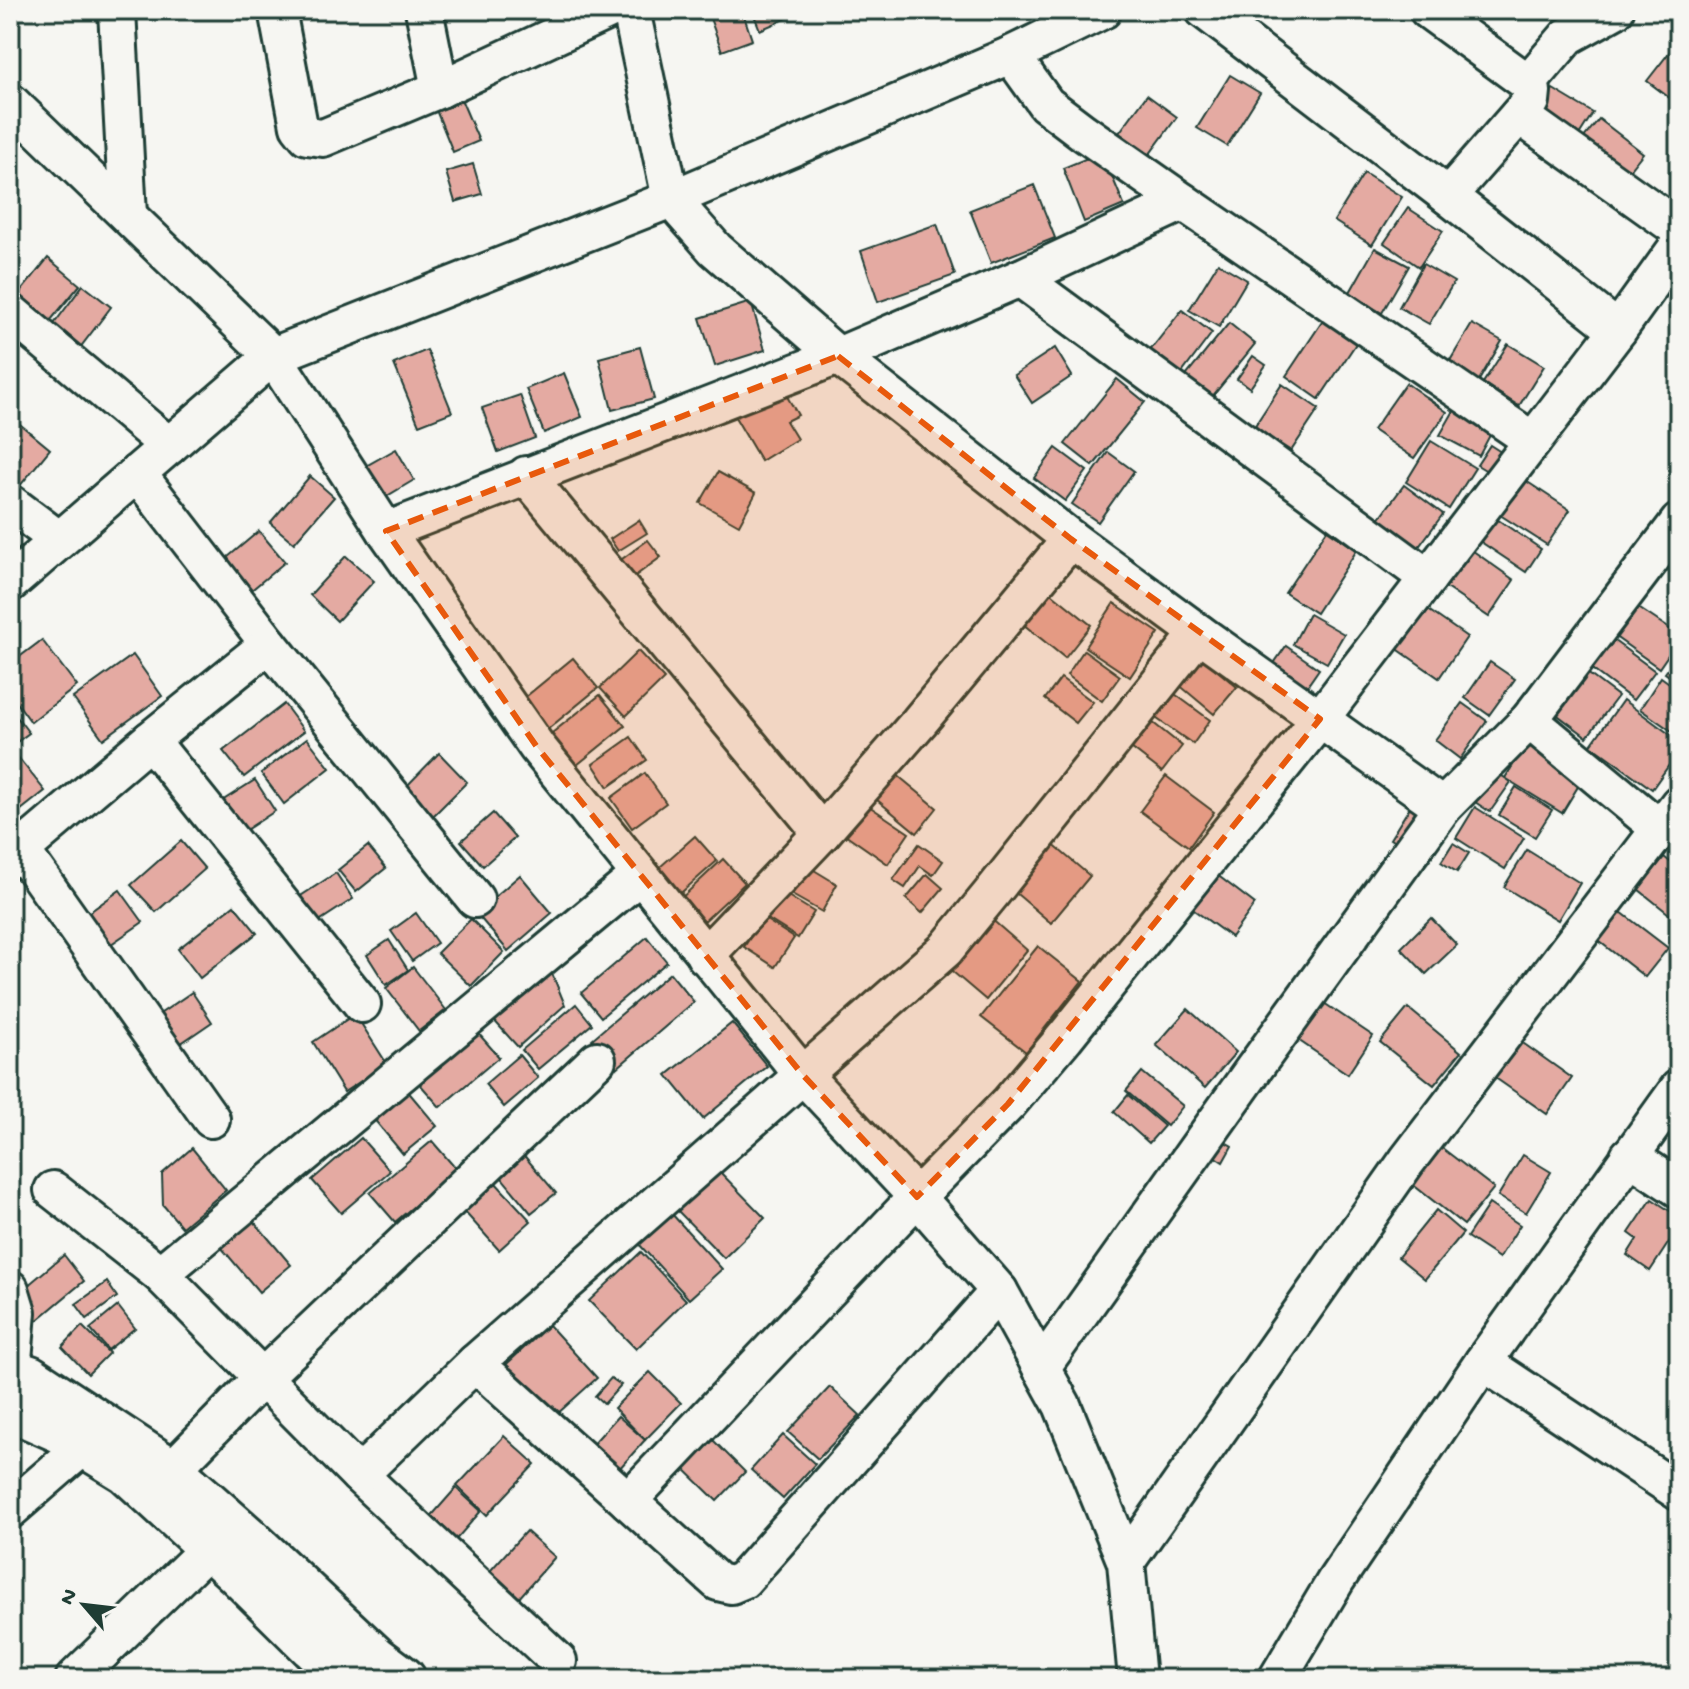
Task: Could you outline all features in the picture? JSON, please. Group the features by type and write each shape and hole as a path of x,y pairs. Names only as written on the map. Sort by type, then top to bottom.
{"street":[{"path":"117,10 128,215"},
{"path":"277,10 299,126 307,136 323,138 440,89 610,10"},
{"path":"424,10 440,89"},
{"path":"631,10 671,199 715,249 838,356 1071,539 1443,807"},
{"path":"10,583 273,356 671,199 1011,55 1103,10"},
{"path":"1204,10 1618,330"},
{"path":"1428,10 1523,99 1679,229"},
{"path":"1448,196 1568,36 1615,10"},
{"path":"1011,55 1046,104 1183,202 1533,441"},
{"path":"10,102 273,356 386,531 537,747 802,1074 917,1197 999,1291 1062,1405 1126,1562 1137,1679"},
{"path":"386,531 838,356 1020,278 1183,202"},
{"path":"628,1501 1008,1104 1065,1037 1320,719 1618,330 1679,245"},
{"path":"1020,278 1428,578"},
{"path":"10,312 169,446"},
{"path":"137,473 269,644 475,899"},
{"path":"526,475 822,833"},
{"path":"10,503 59,540"},
{"path":"1041,1368 1443,807 1529,720 1679,522"},
{"path":"705,956 822,833 1071,539"},
{"path":"359,1475 475,1363 945,950 1199,633"},
{"path":"211,1119 16,854 269,644"},
{"path":"1126,1562 1407,1161 1669,816 1529,720"},
{"path":"150,740 362,1004"},
{"path":"160,1274 639,876"},
{"path":"171,1471 263,1377 597,1060"},
{"path":"1277,1679 1336,1580 1483,1362 1679,1088"},
{"path":"1629,1156 1679,1189"},
{"path":"53,1190 160,1274 359,1475 558,1661"},
{"path":"10,1289 17,1312 11,1384"},
{"path":"475,1363 718,1582 731,1585 743,1580 999,1291"},
{"path":"1483,1362 1679,1492"},
{"path":"11,1384 30,1378 171,1471 221,1537 237,1572 350,1679"},
{"path":"11,1384 62,1431 127,1471 221,1537 403,1679"},
{"path":"10,1510 85,1445"},
{"path":"74,1679 221,1537"}],"highlighted area":[{"path":"838,356 1071,539 1320,719 1008,1104 917,1197 802,1074 537,747 386,531"}],"building":[{"path":"519,10 545,10 523,20"},
{"path":"707,10 742,10 752,40 722,51"},
{"path":"752,10 787,10 790,17 760,30"},
{"path":"1679,40 1679,105 1647,81"},
{"path":"1230,75 1260,93 1227,146 1197,128"},
{"path":"1553,89 1593,113 1574,143 1535,119"},
{"path":"1147,95 1177,117 1149,155 1119,133"},
{"path":"461,99 479,141 453,152 436,110"},
{"path":"1599,119 1643,153 1619,183 1575,149"},
{"path":"1102,152 1124,205 1084,222 1063,168"},
{"path":"473,164 482,194 455,202 446,172"},
{"path":"1364,173 1402,197 1372,245 1334,221"},
{"path":"1034,185 1055,238 991,263 970,210"},
{"path":"1408,208 1443,231 1419,267 1384,243"},
{"path":"937,224 955,275 878,302 861,251"},
{"path":"1375,248 1409,266 1382,313 1349,294"},
{"path":"48,258 80,285 41,332 10,305"},
{"path":"1218,263 1247,280 1219,327 1189,310"},
{"path":"1423,264 1454,282 1429,324 1399,307"},
{"path":"83,285 111,307 76,353 48,332"},
{"path":"751,302 765,350 715,366 700,318"},
{"path":"1182,310 1212,333 1179,377 1148,353"},
{"path":"1324,319 1357,342 1319,399 1286,376"},
{"path":"1229,323 1255,344 1212,397 1186,376"},
{"path":"1472,324 1502,341 1478,382 1448,364"},
{"path":"1508,344 1544,366 1519,406 1483,383"},
{"path":"640,347 654,399 612,410 599,358"},
{"path":"1055,348 1072,376 1032,403 1014,375"},
{"path":"427,350 452,412 419,425 394,364"},
{"path":"1253,356 1266,365 1250,388 1237,379"},
{"path":"564,373 582,417 544,433 526,389"},
{"path":"1117,379 1145,402 1093,466 1065,444"},
{"path":"1406,383 1447,412 1414,458 1373,430"},
{"path":"1282,384 1319,409 1291,451 1254,427"},
{"path":"782,388 798,415 786,421 797,439 761,461 735,417"},
{"path":"520,395 535,438 498,452 482,408"},
{"path":"1460,400 1498,420 1479,456 1440,435"},
{"path":"10,416 50,449 15,492 10,489"},
{"path":"1431,441 1475,468 1449,509 1406,482"},
{"path":"1490,445 1504,454 1492,474 1477,465"},
{"path":"1056,448 1087,471 1065,501 1034,478"},
{"path":"396,449 414,480 377,502 359,470"},
{"path":"1108,452 1134,471 1098,522 1072,504"},
{"path":"718,472 756,493 739,525 700,503"},
{"path":"310,476 334,497 294,543 270,523"},
{"path":"1520,477 1570,510 1547,545 1497,513"},
{"path":"1404,485 1443,514 1412,556 1373,527"},
{"path":"1491,515 1541,549 1526,572 1475,538"},
{"path":"639,520 647,533 618,551 610,539"},
{"path":"1327,530 1357,550 1316,613 1285,593"},
{"path":"259,531 285,562 248,593 222,562"},
{"path":"648,540 661,557 631,579 618,562"},
{"path":"1469,548 1514,580 1489,617 1443,586"},
{"path":"346,556 374,581 337,621 310,595"},
{"path":"1049,591 1091,625 1065,658 1023,624"},
{"path":"1628,601 1679,635 1659,668 1607,631"},
{"path":"1114,603 1159,633 1130,677 1085,647"},
{"path":"1424,607 1467,637 1439,678 1396,648"},
{"path":"1309,614 1344,634 1327,663 1293,644"},
{"path":"1602,632 1655,671 1633,700 1581,661"},
{"path":"42,640 77,686 31,722 10,693 10,664"},
{"path":"1286,646 1319,669 1301,695 1268,672"},
{"path":"1084,650 1120,676 1102,701 1067,675"},
{"path":"638,651 664,679 626,716 600,688"},
{"path":"1679,654 1679,683 1665,673"},
{"path":"133,655 162,696 103,739 73,698"},
{"path":"1201,657 1237,687 1214,714 1178,684"},
{"path":"573,658 598,688 548,729 523,699"},
{"path":"1490,662 1515,679 1489,715 1465,698"},
{"path":"1578,666 1618,696 1587,737 1547,707"},
{"path":"1661,677 1679,690 1679,736 1640,709"},
{"path":"1061,678 1093,702 1076,723 1045,699"},
{"path":"1168,689 1210,720 1193,744 1150,714"},
{"path":"600,695 625,726 572,769 547,737"},
{"path":"1623,700 1679,741 1679,751 1652,789 1591,745"},
{"path":"1462,703 1487,721 1460,759 1435,740"},
{"path":"284,704 304,731 244,777 223,751"},
{"path":"10,708 29,733 10,747"},
{"path":"1152,722 1182,746 1162,772 1131,748"},
{"path":"1532,735 1588,770 1562,813 1505,778"},
{"path":"631,737 647,760 608,787 593,764"},
{"path":"307,738 330,768 284,804 261,773"},
{"path":"13,751 45,791 11,818 10,754"},
{"path":"439,753 467,782 427,822 399,794"},
{"path":"1496,772 1511,782 1490,812 1475,802"},
{"path":"645,773 666,803 632,828 611,798"},
{"path":"896,774 937,808 917,833 876,799"},
{"path":"1166,776 1214,812 1189,847 1140,811"},
{"path":"255,780 275,811 232,839 211,808"},
{"path":"1516,787 1552,810 1535,837 1499,815"},
{"path":"863,802 909,833 888,864 842,832"},
{"path":"1410,807 1427,818 1407,850 1390,839"},
{"path":"1475,807 1524,838 1505,869 1456,838"},
{"path":"493,813 515,838 483,866 461,841"},
{"path":"695,836 717,861 674,899 652,874"},
{"path":"181,841 205,869 156,912 131,885"},
{"path":"1051,843 1090,876 1051,923 1011,889"},
{"path":"1453,843 1469,853 1457,872 1441,862"},
{"path":"919,844 943,861 933,875 920,866 905,888 893,880"},
{"path":"368,846 386,868 356,892 338,870"},
{"path":"1527,850 1580,883 1558,920 1504,887"},
{"path":"1664,857 1679,869 1679,922 1638,889"},
{"path":"723,859 745,883 699,926 677,902"},
{"path":"809,867 837,884 822,912 792,895"},
{"path":"1212,871 1255,904 1231,937 1187,905"},
{"path":"336,873 353,899 310,927 293,901"},
{"path":"927,874 943,888 922,913 906,899"},
{"path":"520,875 552,913 508,951 476,913"},
{"path":"120,890 143,922 98,953 76,922"},
{"path":"783,893 814,912 798,938 766,918"},
{"path":"234,905 257,933 200,978 178,949"},
{"path":"1617,909 1668,948 1645,977 1595,938"},
{"path":"416,913 437,943 412,961 391,931"},
{"path":"989,917 1027,950 986,1000 947,967"},
{"path":"763,918 794,938 775,967 744,947"},
{"path":"1431,918 1457,945 1426,974 1401,948"},
{"path":"471,919 504,952 471,986 437,953"},
{"path":"647,937 667,962 601,1017 581,993"},
{"path":"389,940 408,970 386,985 367,955"},
{"path":"1038,946 1082,981 1026,1052 981,1017"},
{"path":"549,966 565,1005 518,1047 491,1017"},
{"path":"413,967 446,1010 419,1031 386,988"},
{"path":"670,973 694,1002 617,1068 592,1039"},
{"path":"192,992 212,1022 168,1052 148,1022"},
{"path":"1321,1001 1373,1036 1348,1074 1295,1038"},
{"path":"576,1004 592,1024 538,1069 522,1050"},
{"path":"1408,1008 1461,1052 1434,1085 1380,1042"},
{"path":"1188,1009 1236,1052 1205,1088 1156,1045"},
{"path":"355,1014 387,1064 344,1092 313,1042"},
{"path":"732,1023 767,1066 703,1119 667,1075"},
{"path":"478,1033 499,1057 440,1107 419,1083"},
{"path":"1520,1041 1572,1078 1547,1114 1494,1077"},
{"path":"519,1055 538,1078 504,1107 485,1084"},
{"path":"1142,1072 1183,1106 1167,1126 1126,1091"},
{"path":"406,1089 437,1126 403,1154 373,1118"},
{"path":"1128,1095 1164,1126 1149,1143 1114,1112"},
{"path":"361,1138 390,1171 341,1213 312,1180"},
{"path":"1218,1138 1232,1146 1223,1162 1209,1153"},
{"path":"432,1141 457,1170 395,1222 370,1193"},
{"path":"192,1148 226,1190 182,1227 163,1205 162,1174"},
{"path":"1442,1148 1494,1188 1464,1225 1412,1184"},
{"path":"521,1152 556,1193 531,1213 497,1172"},
{"path":"1523,1155 1551,1172 1526,1213 1498,1196"},
{"path":"717,1169 765,1218 724,1258 676,1209"},
{"path":"494,1181 531,1221 499,1250 462,1209"},
{"path":"1652,1199 1679,1217 1679,1227 1650,1271 1627,1255 1637,1239 1629,1233"},
{"path":"1489,1204 1520,1225 1499,1258 1467,1237"},
{"path":"1436,1210 1463,1233 1425,1279 1398,1257"},
{"path":"671,1213 722,1269 689,1299 638,1243"},
{"path":"253,1220 291,1265 259,1292 221,1247"},
{"path":"641,1252 686,1300 636,1349 589,1301"},
{"path":"64,1255 84,1281 35,1322 14,1297"},
{"path":"107,1282 117,1297 87,1319 76,1304"},
{"path":"118,1306 135,1328 108,1350 90,1329"},
{"path":"549,1325 597,1378 546,1424 498,1372"},
{"path":"82,1326 109,1353 88,1374 62,1347"},
{"path":"650,1372 681,1403 645,1440 614,1408"},
{"path":"611,1378 621,1385 604,1404 595,1396"},
{"path":"830,1387 860,1415 818,1459 788,1432"},
{"path":"618,1416 645,1440 609,1480 582,1456"},
{"path":"708,1435 745,1472 717,1501 679,1464"},
{"path":"783,1435 815,1464 783,1499 751,1470"},
{"path":"504,1436 535,1464 487,1515 457,1486"},
{"path":"456,1488 481,1511 445,1552 420,1529"},
{"path":"526,1531 555,1557 511,1607 482,1580"}]}
